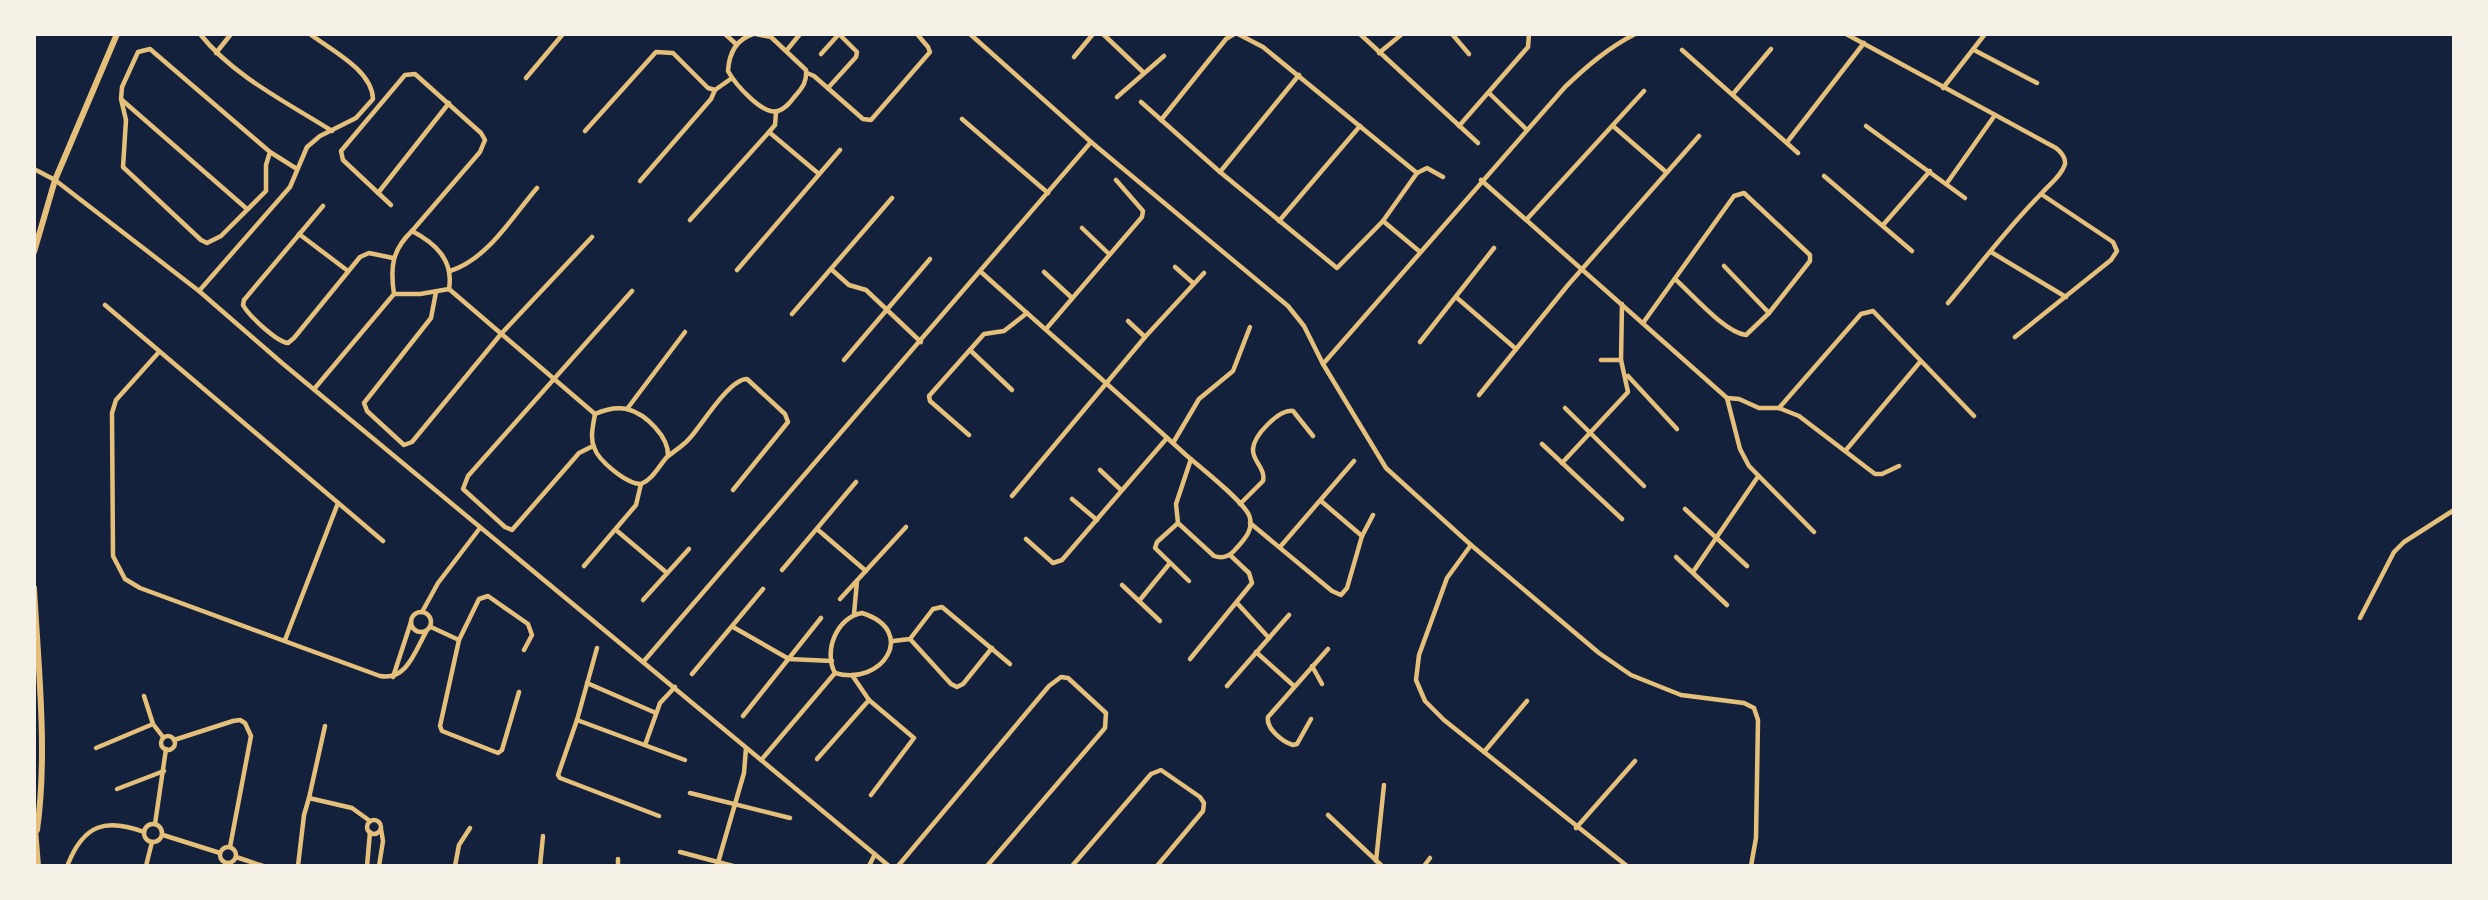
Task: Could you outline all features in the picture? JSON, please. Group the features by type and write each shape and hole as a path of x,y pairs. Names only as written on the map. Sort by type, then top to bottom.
{"street":[{"path":"34,252 55,180 117,34"},
{"path":"200,34 216,53 332,131"},
{"path":"216,53 231,34"},
{"path":"199,291 290,187 307,147 320,136 356,118 373,99 372,89 362,74 310,34"},
{"path":"526,78 563,34"},
{"path":"725,34 736,44"},
{"path":"807,73 803,87 784,108 776,112 767,111 732,78 728,71 729,60 736,44 743,37 754,34 771,37 787,50 807,73 863,119 871,120 930,52 917,34"},
{"path":"787,50 800,34"},
{"path":"822,54 839,34 857,52 856,57 828,88"},
{"path":"970,34 1091,142 1288,306 1304,326 1323,364 1386,468 1471,545 1599,653 1631,675 1682,695 1744,703 1751,706 1758,720 1756,838 1751,866"},
{"path":"1074,57 1093,34"},
{"path":"1103,34 1144,73"},
{"path":"1161,120 1226,39 1236,34 1263,47 1417,173"},
{"path":"1360,34 1478,143"},
{"path":"1379,53 1402,34"},
{"path":"1452,34 1469,54"},
{"path":"1459,126 1528,47 1529,34"},
{"path":"1323,364 1526,129 1590,63 1616,43 1635,34"},
{"path":"1846,34 2060,151 2065,162 2060,174 2015,220 1947,303"},
{"path":"1943,88 1985,34"},
{"path":"1788,141 1864,43"},
{"path":"270,152 266,165 266,192 213,241 207,243 194,234 123,166 126,120 121,99 122,87 138,52 150,49 270,152 297,169"},
{"path":"1733,94 1771,49"},
{"path":"1682,50 1788,141 1798,153"},
{"path":"1974,50 2037,83"},
{"path":"585,131 656,52 673,53 708,88 715,90"},
{"path":"1117,97 1164,56"},
{"path":"315,388 394,294 393,258 400,242 412,231 484,144 481,133 415,74 405,75 341,151 343,160 391,205"},
{"path":"1220,172 1299,75"},
{"path":"639,182 711,99 715,90 732,78"},
{"path":"1527,219 1644,91"},
{"path":"1489,93 1526,129"},
{"path":"121,99 247,209"},
{"path":"1140,102 1220,172 1337,268 1383,222 1417,173 1427,168 1443,177"},
{"path":"378,193 450,104"},
{"path":"690,220 770,132 775,125 776,112"},
{"path":"1947,183 1995,114"},
{"path":"962,119 1048,193"},
{"path":"1279,221 1360,126"},
{"path":"1613,126 1666,172"},
{"path":"1866,126 1965,198"},
{"path":"770,132 819,174"},
{"path":"1479,395 1582,269 1699,136"},
{"path":"644,660 921,342 1091,142"},
{"path":"737,270 840,150"},
{"path":"34,169 55,180 199,291 480,528 644,660 889,866"},
{"path":"1883,225 1930,171"},
{"path":"1824,176 1912,251"},
{"path":"1046,329 1108,253 1142,217 1143,211 1116,180"},
{"path":"1481,180 1727,398 1736,424 1740,450 1757,478 1814,532"},
{"path":"450,271 466,265 483,252 537,188"},
{"path":"1642,323 1734,196 1744,193 1810,255 1810,261 1769,313 1753,331 1746,335 1738,334 1675,279"},
{"path":"2015,337 2116,254 2117,248 2113,242 2041,194"},
{"path":"792,314 892,198"},
{"path":"323,206 247,295 243,305 250,315 281,341 288,342 294,338 360,257 369,253 393,258"},
{"path":"1383,222 1419,251"},
{"path":"1082,228 1108,253"},
{"path":"412,231 428,239 442,253 450,271 449,289"},
{"path":"299,234 348,271"},
{"path":"436,292 431,318 364,403 367,411 401,442 409,444 501,334 592,237"},
{"path":"1420,342 1494,248"},
{"path":"1991,252 2066,297"},
{"path":"844,360 930,259"},
{"path":"1724,266 1769,313"},
{"path":"1175,267 1193,283"},
{"path":"831,269 849,285 866,290 921,342"},
{"path":"981,272 1108,383 1167,438 1191,459 1240,504 1249,515 1250,523 1247,536 1230,555 1221,558 1214,556 1178,523 1176,504 1191,459"},
{"path":"1044,272 1071,297"},
{"path":"1012,496 1145,338 1204,273"},
{"path":"449,289 595,414"},
{"path":"394,294 436,292 449,289"},
{"path":"593,446 579,453 512,530 505,527 463,489 468,476 632,291"},
{"path":"1456,297 1516,349"},
{"path":"1562,463 1628,392 1626,374 1621,360 1622,303"},
{"path":"105,305 383,541"},
{"path":"1779,408 1866,311 1873,311 1974,416"},
{"path":"969,435 929,399 987,331 1004,331 1027,313"},
{"path":"1128,321 1145,338"},
{"path":"1173,443 1199,399 1233,371 1251,327"},
{"path":"627,409 685,332"},
{"path":"970,350 1012,390"},
{"path":"159,352 116,400 112,413 113,556 118,570 125,579 140,588 380,676 393,676 407,667 430,627 430,617 422,612"},
{"path":"1601,360 1621,360"},
{"path":"1846,450 1920,362"},
{"path":"1626,374 1677,429"},
{"path":"595,414 593,446 619,475 641,484 648,481 668,456 688,440 731,387 740,379 747,379 785,414 788,422 733,490"},
{"path":"1727,398 1739,399 1759,408 1779,408 1798,416 1875,474 1899,466"},
{"path":"1565,408 1644,486"},
{"path":"595,414 627,409 640,416 663,437 668,448 668,456"},
{"path":"1240,504 1263,481 1264,475 1254,456 1254,445 1278,414 1293,411 1313,436"},
{"path":"1026,539 1048,560 1057,563 1167,438"},
{"path":"1542,444 1622,519"},
{"path":"1280,548 1354,461"},
{"path":"1100,470 1121,490"},
{"path":"1692,572 1757,478"},
{"path":"782,570 856,482"},
{"path":"584,566 636,505 641,484"},
{"path":"1072,499 1096,520"},
{"path":"1321,501 1362,536"},
{"path":"285,640 338,503"},
{"path":"1685,508 1746,566"},
{"path":"2360,618 2394,552 2404,542 2454,510"},
{"path":"1250,523 1332,591 1341,595 1347,588 1362,536 1373,515"},
{"path":"1178,523 1155,545 1189,581"},
{"path":"840,600 906,527"},
{"path":"393,676 411,622 416,614 422,612 438,583 480,528"},
{"path":"817,529 866,571"},
{"path":"616,530 667,573"},
{"path":"1471,545 1447,578 1419,655 1416,680 1425,701 1444,720 1576,828 1627,866"},
{"path":"643,600 689,549"},
{"path":"1190,659 1252,583 1252,578 1230,555"},
{"path":"1676,557 1727,605"},
{"path":"1139,601 1170,563"},
{"path":"835,673 831,644 842,624 854,614 857,581"},
{"path":"1122,585 1160,621"},
{"path":"34,588 41,806 37,830"},
{"path":"692,674 763,589"},
{"path":"519,692 502,750 498,753 442,731 440,726 459,640 479,599 488,596 528,624 532,635 524,650"},
{"path":"1237,603 1269,638"},
{"path":"893,641 910,639 937,606 942,607 1010,664"},
{"path":"835,673 852,675 876,668 891,651 893,641 881,622 872,616 854,614"},
{"path":"1227,686 1289,615"},
{"path":"743,716 821,618"},
{"path":"411,622 416,630 426,632"},
{"path":"430,627 459,640"},
{"path":"733,627 789,659 832,661"},
{"path":"910,639 951,684 957,687 963,684 992,648"},
{"path":"597,648 577,720 558,771 560,778 659,816"},
{"path":"1311,719 1297,744 1293,745 1269,728 1268,717 1328,649"},
{"path":"1256,652 1294,686"},
{"path":"1312,666 1322,684"},
{"path":"762,759 835,673"},
{"path":"852,675 869,700 913,735 914,741 871,795"},
{"path":"898,866 1049,686 1061,677 1068,678 1106,713 1105,728 987,866"},
{"path":"587,682 656,713"},
{"path":"645,745 660,703 675,687"},
{"path":"144,696 153,724 163,737 162,746 166,749 155,824"},
{"path":"817,759 869,700"},
{"path":"1484,752 1527,701"},
{"path":"174,740 233,721 240,720 249,729 251,736 230,847"},
{"path":"577,720 685,760"},
{"path":"96,748 153,724"},
{"path":"298,866 304,815 325,726"},
{"path":"163,737 169,736 174,740"},
{"path":"166,749 172,748 174,740"},
{"path":"718,863 744,773 746,748"},
{"path":"1576,828 1635,761"},
{"path":"1072,866 1151,774 1161,770 1204,803 1203,811 1157,866"},
{"path":"117,789 164,771"},
{"path":"1376,861 1384,784"},
{"path":"690,793 789,818"},
{"path":"309,798 352,808 370,821 380,822 383,841 379,866"},
{"path":"1328,815 1382,866"},
{"path":"34,816 37,830 38,866"},
{"path":"368,866 370,832 367,825 370,821"},
{"path":"68,864 75,846 94,830 104,825 115,823 144,832"},
{"path":"155,824 161,828 163,835 159,841 152,842 146,839 144,832 148,826 155,824"},
{"path":"455,866 459,845 470,828"},
{"path":"370,832 375,834 381,829"},
{"path":"163,835 220,853"},
{"path":"540,866 543,836"},
{"path":"146,866 152,842"},
{"path":"230,847 235,851 236,857 232,862 226,864 221,860 220,853 224,848 230,847"},
{"path":"680,852 733,866"},
{"path":"869,866 875,854"},
{"path":"236,857 264,866"},
{"path":"1424,866 1430,858"},
{"path":"618,859 618,866"},
{"path":"1615,866 1620,860"}]}
